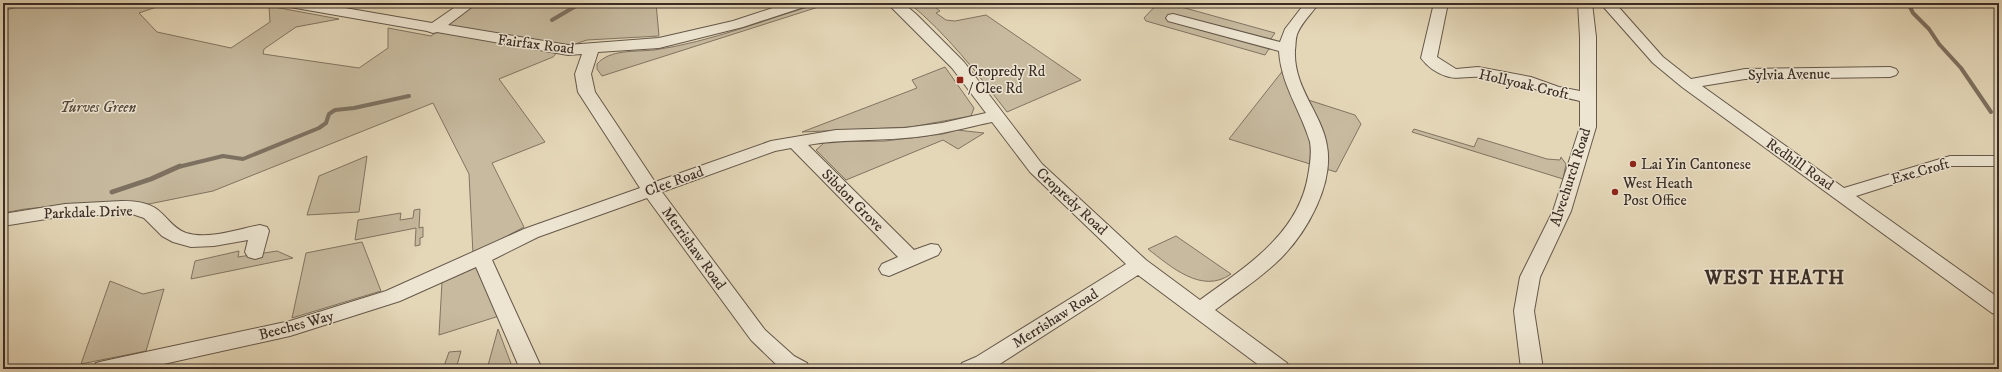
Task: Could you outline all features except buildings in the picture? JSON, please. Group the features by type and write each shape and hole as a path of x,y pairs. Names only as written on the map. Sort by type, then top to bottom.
{"street":[{"name":"Fairfax Road","path":"290,3 314,5 433,29 560,49 591,50 659,43 738,24 802,3"},
{"path":"433,29 470,3"},
{"name":"Cropredy Road","path":"894,3 913,18 958,64 1036,168 1139,265 1279,369"},
{"path":"1200,311 1275,253 1312,198 1319,167 1319,143 1297,92 1288,64 1288,38 1294,26 1312,3"},
{"name":"Hollyoak Croft","path":"1442,3 1429,58 1441,68 1464,80 1470,72 1478,72 1531,82 1555,91 1589,98"},
{"name":"Redhill Road","path":"1585,4 1609,6 1658,60 1688,84 1843,194 1999,308"},
{"name":"Alvechurch Road","path":"1532,369 1524,311 1530,277 1562,211 1588,127 1588,37 1585,4"},
{"path":"1173,17 1288,49"},
{"name":"Merrishaw Road","path":"591,50 583,65 584,89 650,189 758,335 786,362 799,369"},
{"name":"Sylvia Avenue","path":"1688,84 1745,74 1890,72"},
{"name":"Clee Road","path":"481,257 531,233 771,146 836,135 913,132 942,128 996,116"},
{"name":"Sibdon Grove","path":"796,142 911,259"},
{"name":"Exe Croft","path":"1843,194 1950,161 1999,161"},
{"name":"Parkdale Drive","path":"3,220 52,212 91,209 124,208 142,210 154,215 164,229 175,236 188,241 206,241 260,231 255,252"},
{"path":"889,269 931,250"},
{"path":"481,257 531,369"},
{"name":"Beeches Way","path":"104,369 163,362 290,328 392,296 481,257"},
{"name":"Merrishaw Road","path":"970,369 984,363 1139,265"}],"green space":[{"name":"Turves Green","path":"31,3 168,3 139,13 157,32 231,48 270,22 269,6 339,19 296,27 264,49 263,54 359,68 388,48 388,28 431,36 478,3 656,3 659,36 587,40 560,49 553,57 499,79 545,142 492,163 524,227 473,254 469,174 433,103 213,191 144,205 65,205 3,213 3,11"},
{"path":"821,3 831,3 602,76 597,69 597,64 602,59 609,56 623,52 654,50 696,42"},
{"path":"909,3 930,3 940,11 936,13 946,20 955,21 986,15 1081,80 1007,112 949,41"},
{"path":"1158,3 1167,3 1275,33 1268,43 1272,44 1265,55 1146,21 1144,18"},
{"path":"1288,64 1299,97 1355,115 1361,124 1336,172 1229,139"},
{"path":"945,67 974,108 971,116 911,127 802,132 917,88 912,80"},
{"path":"1414,129 1474,147 1478,138 1547,159 1560,160 1561,157 1566,164 1563,179 1412,132"},
{"path":"957,130 984,133 958,149 943,140 846,180 816,150 825,142 885,141 943,134"},
{"path":"367,156 359,212 307,215 319,176"},
{"path":"420,209 419,228 423,227 423,237 420,238 420,245 415,246 416,228 355,240 358,220 401,213 400,220 413,218 414,210"},
{"path":"1176,236 1231,274 1220,280 1198,280 1176,270 1148,249"},
{"path":"362,242 381,291 292,318 306,253"},
{"path":"239,251 238,257 277,251 293,258 191,279 195,261"},
{"path":"477,267 499,316 439,335 442,282"},
{"path":"110,281 143,294 164,289 146,351 81,364"},
{"path":"498,329 513,369 487,369"},
{"path":"461,351 456,369 443,369 449,352"}],"waterway":[{"path":"552,20 581,3"},
{"path":"1908,3 1913,13 1929,29 1939,44 1961,68 1991,112"},
{"path":"178,167 223,156 243,159 319,128 326,123 329,114 335,110 354,108 409,96"},
{"path":"112,192 151,179 180,166"}],"place":[{"name":"Cropredy Rd / Clee Rd","path":"960,80"},
{"name":"Lai Yin Cantonese","path":"1633,164"},
{"name":"West Heath Post Office","path":"1615,192"}],"district":[{"name":"WEST HEATH","path":"1775,277"}]}
